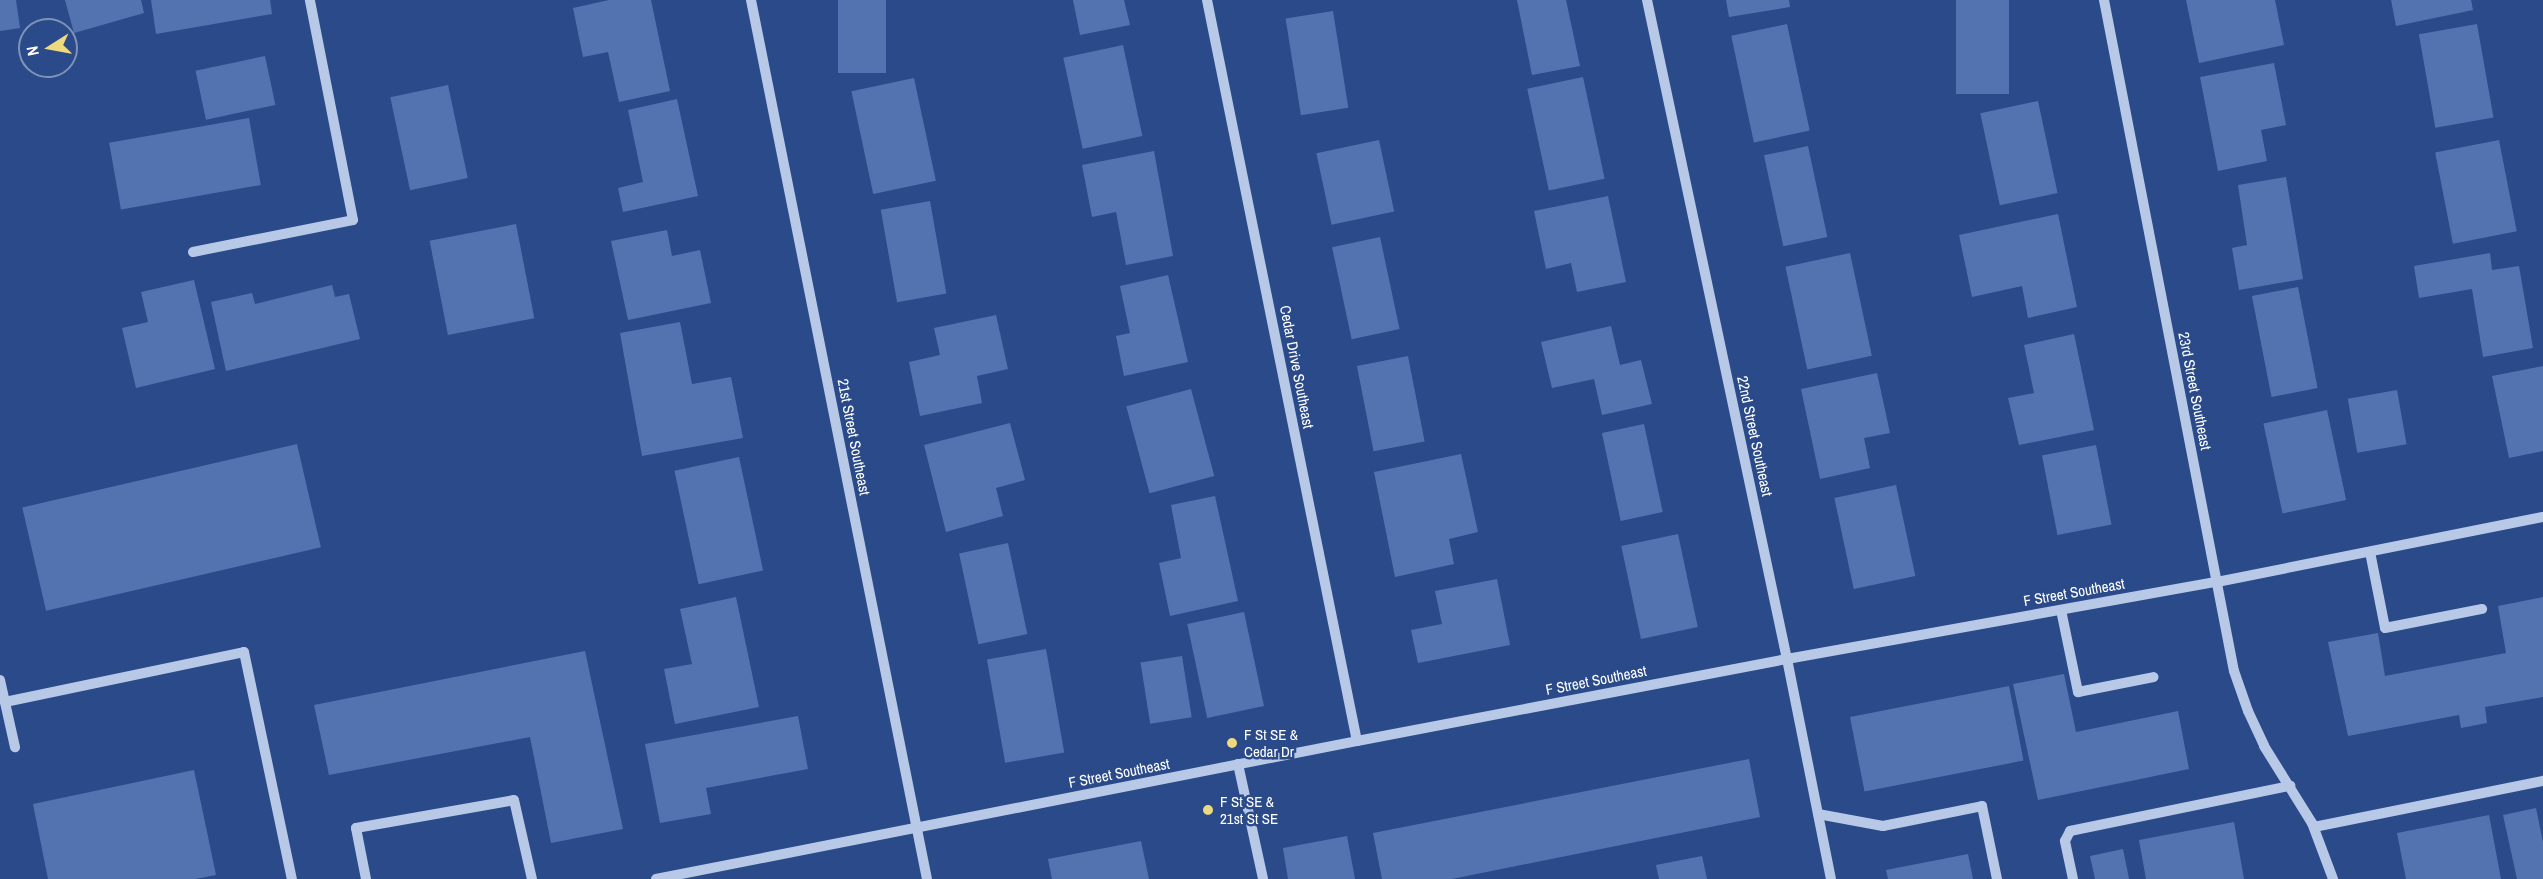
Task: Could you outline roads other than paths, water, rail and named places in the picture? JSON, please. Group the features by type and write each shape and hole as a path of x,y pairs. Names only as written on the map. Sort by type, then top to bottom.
{"street":[{"path":"193,252 353,220 310,0"},
{"name":"21st Street Southeast","path":"751,0 927,879"},
{"name":"Cedar Drive Southeast","path":"1207,0 1358,741"},
{"name":"22nd Street Southeast","path":"1647,0 1787,659 1831,879"},
{"name":"23rd Street Southeast","path":"2104,0 2234,670 2248,711 2264,746 2314,826 2333,879"},
{"name":"F Street Southeast","path":"656,879 1238,764 1787,659 2217,582 2543,517"},
{"path":"2370,552 2385,628 2482,609"},
{"path":"2061,610 2078,692 2154,677"},
{"path":"5,702 244,652 292,879"},
{"path":"0,680 15,747"},
{"path":"1238,764 1263,879"},
{"path":"2314,826 2543,781"},
{"path":"2073,879 2065,841 2070,831 2287,782"},
{"path":"366,879 356,828 514,800 532,879"},
{"path":"1818,814 1883,826 1982,806 1997,879"}],"place":[{"name":"F St SE & Cedar Dr","path":"1232,743"},
{"name":"F St SE & 21st St SE","path":"1208,810"}]}
